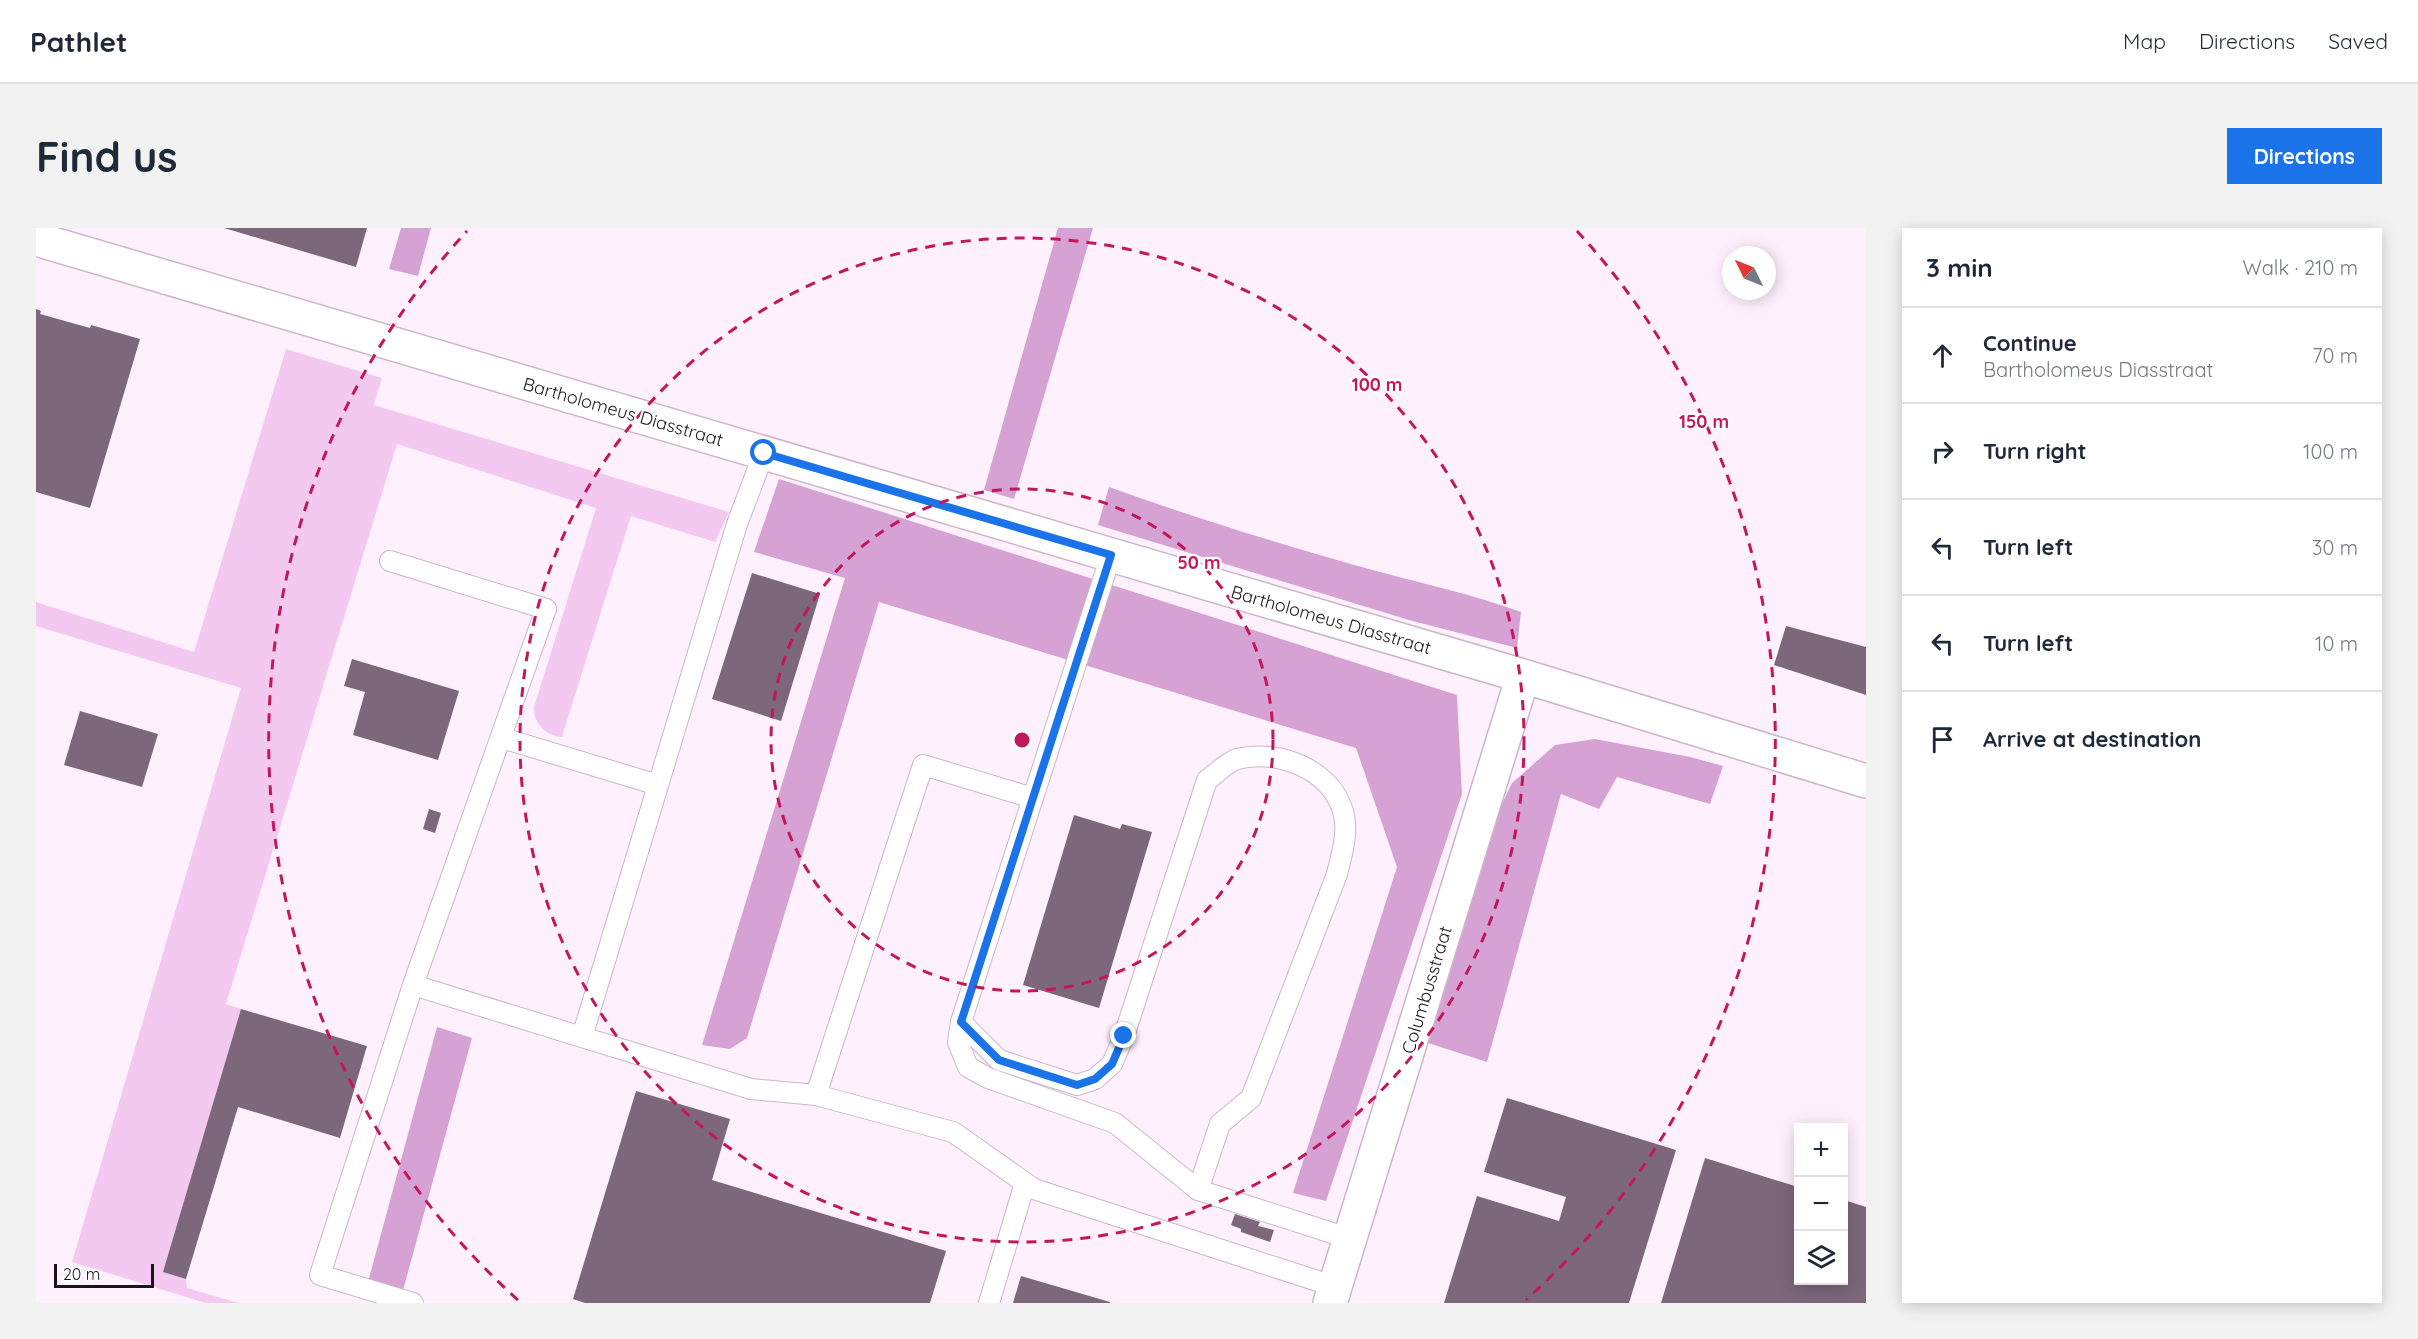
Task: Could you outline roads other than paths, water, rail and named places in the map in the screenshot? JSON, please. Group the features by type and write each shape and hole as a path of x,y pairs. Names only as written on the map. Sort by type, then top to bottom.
{"street":[{"name":"Bartholomeus Diasstraat","path":"36,238 70,239 764,453 1523,676 1866,781"},
{"name":"Columbusstraat","path":"1333,1295 1523,676"}],"lane":[{"path":"582,1036 737,524 764,453"},
{"path":"1111,555 961,1022 958,1042 968,1067 988,1078 1115,1123 1198,1190 1351,1239"},
{"path":"390,561 546,609 413,985 320,1275 413,1303"},
{"path":"502,738 658,785"},
{"path":"961,1022 999,1060 1077,1085 1095,1079 1112,1064 1124,1036 1207,780 1236,759 1265,757 1306,766 1330,784 1343,811 1346,840 1337,874 1251,1098 1220,1124 1198,1190"},
{"path":"816,1095 923,765 1033,798"},
{"path":"413,985 751,1089 816,1095 953,1132 1034,1189 1333,1295"},
{"path":"989,1303 1025,1183"}]}
